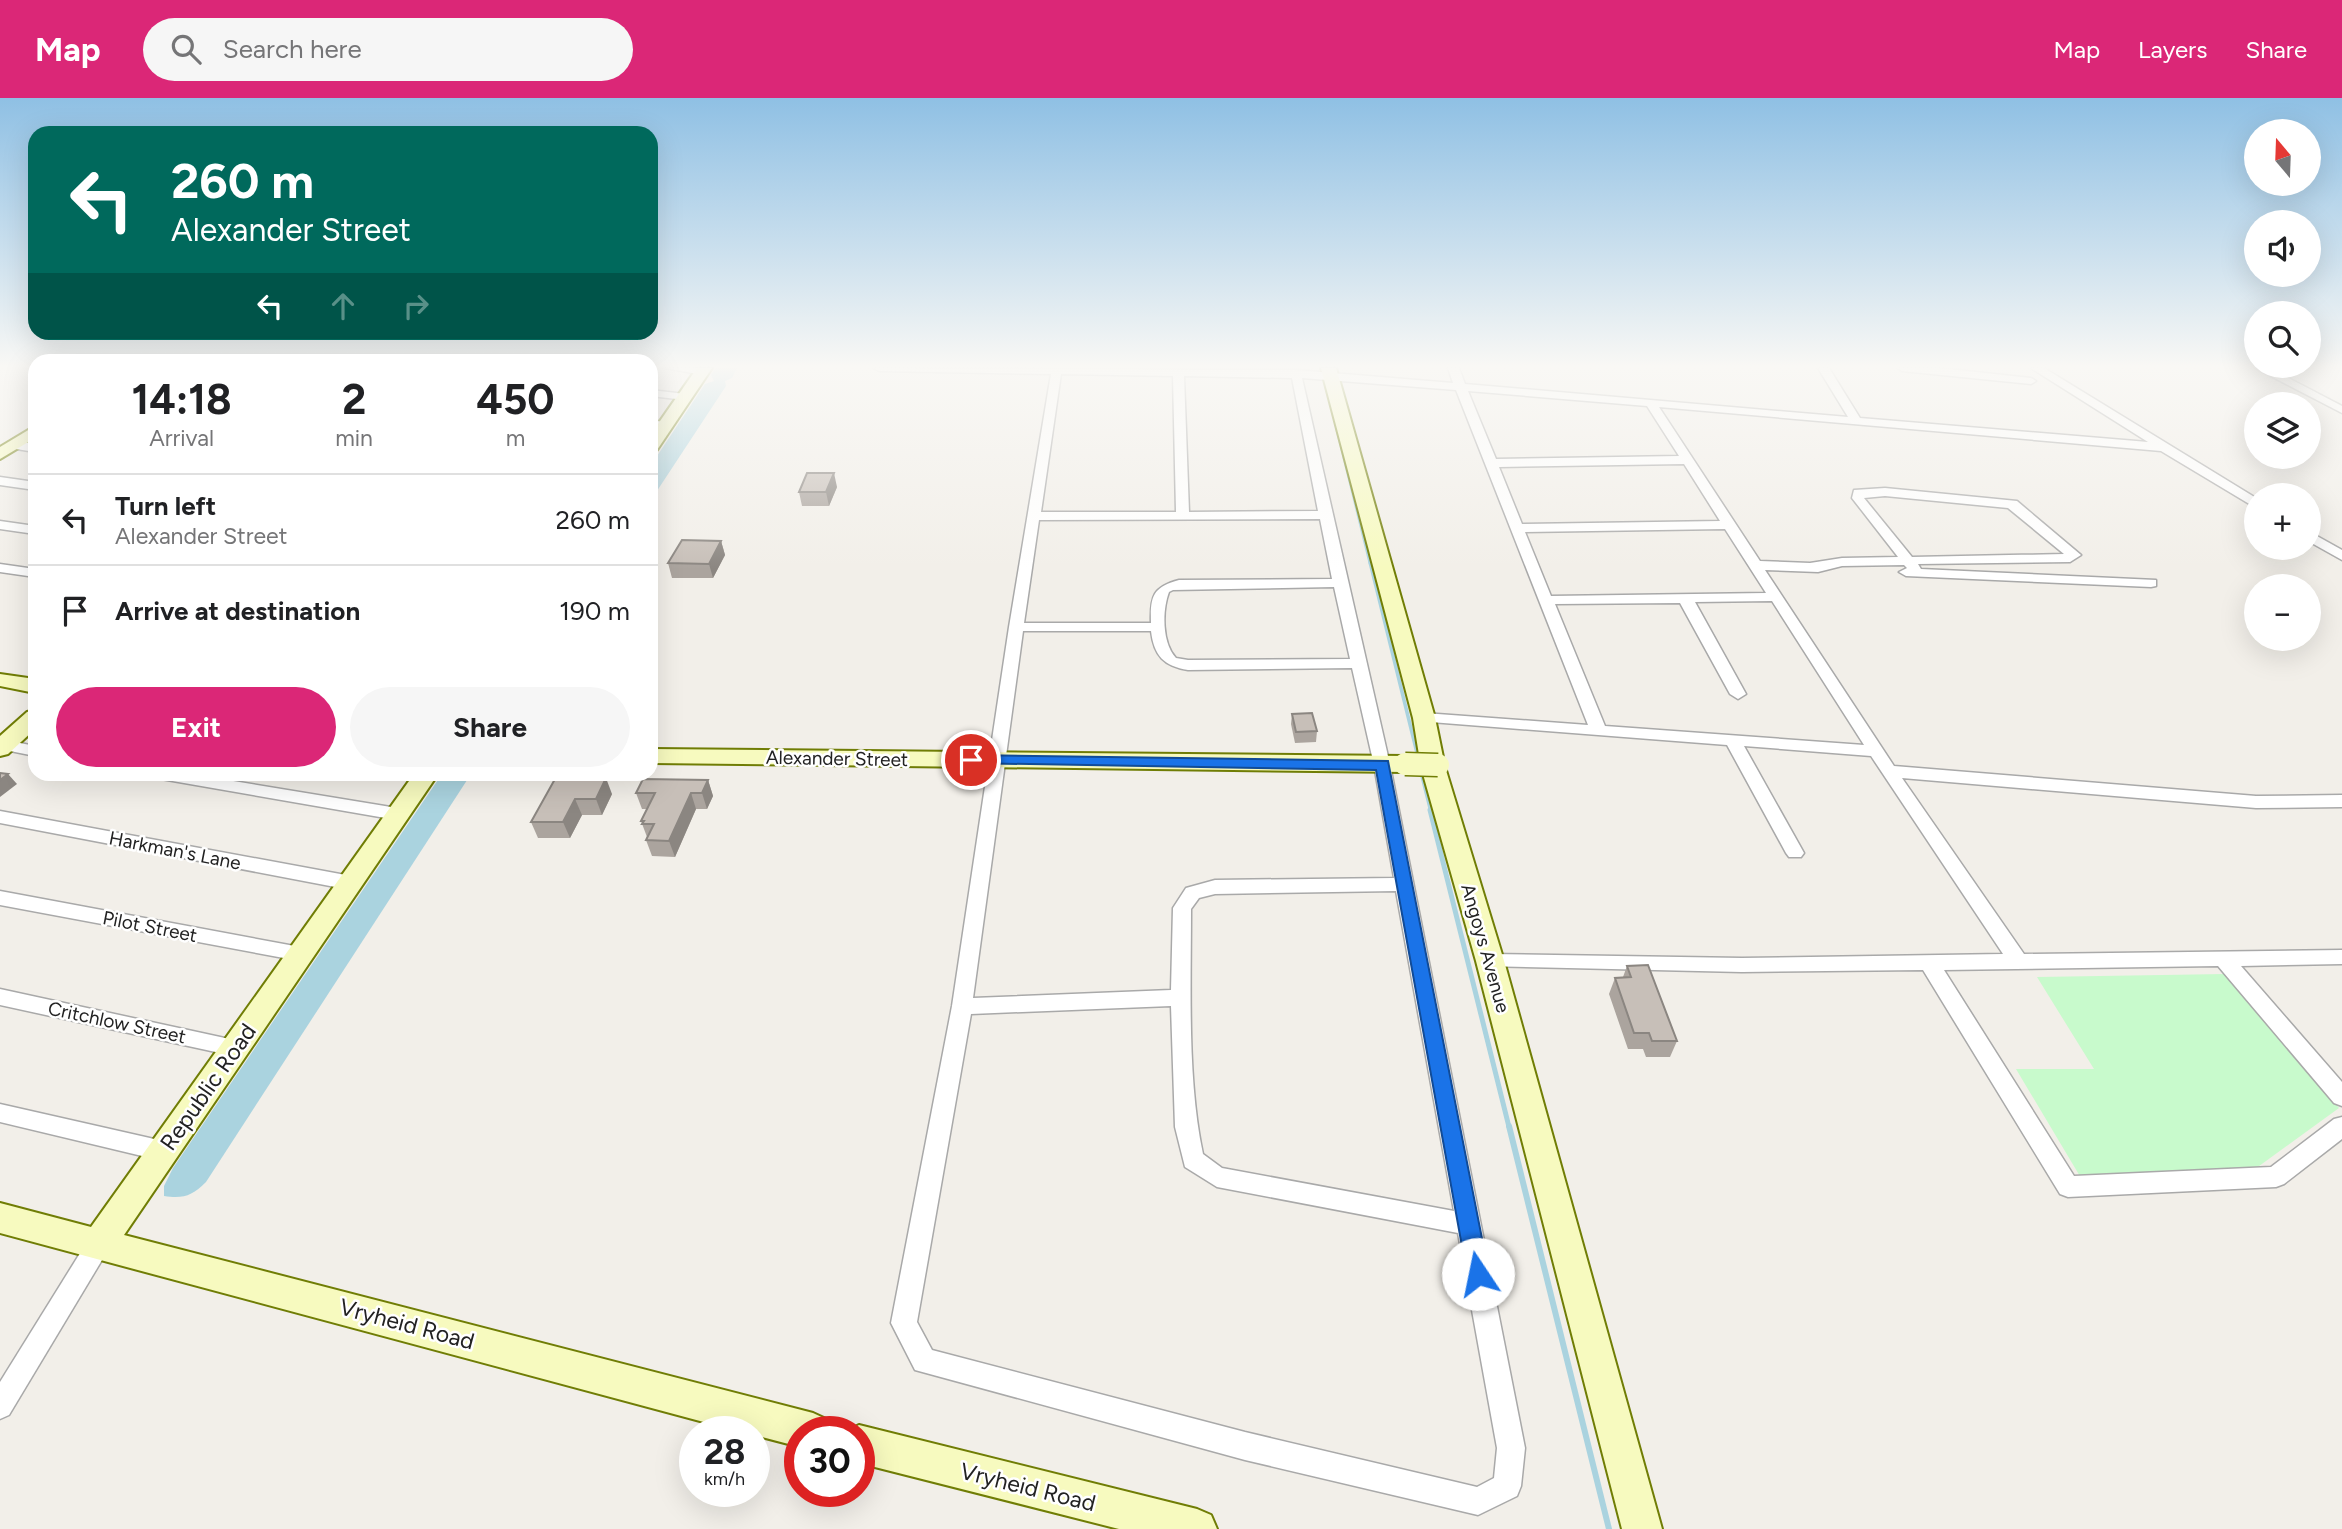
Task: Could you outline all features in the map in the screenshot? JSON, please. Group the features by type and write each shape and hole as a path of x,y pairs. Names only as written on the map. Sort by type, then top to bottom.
{"street":[{"path":"1046,435 962,1006 904,1323 924,1361 1245,1446 1478,1501 1507,1486 1511,1448 1404,884 1415,765 1358,663 1309,435"},
{"path":"1181,435 1184,516"},
{"name":"Angoys Avenue","path":"1341,435 1424,718 1415,765 1490,961 1642,1529"},
{"path":"1481,435 1598,730"},
{"path":"1671,435 1889,771 2019,962"},
{"path":"2018,435 2161,447"},
{"path":"2142,435 2244,497"},
{"path":"7,450 28,436"},
{"path":"7,450 28,448"},
{"path":"1492,463 1687,460"},
{"path":"0,481 28,485"},
{"path":"1808,568 1824,563 1908,561 2070,558 2074,555 2012,504 1885,492 1858,493 1858,498 1908,561 1917,572"},
{"path":"1033,516 1325,515"},
{"path":"0,525 28,529"},
{"path":"1518,528 1729,525"},
{"path":"2321,543 2342,555"},
{"path":"1755,565 2151,583"},
{"path":"0,568 28,572"},
{"path":"1340,583 1179,584 1167,587 1162,592 1157,627 1164,652 1171,661 1188,666 1358,663"},
{"path":"1546,600 1775,597"},
{"path":"1685,598 1738,694"},
{"path":"1016,627 1157,627"},
{"path":"0,680 28,685"},
{"path":"1424,718 1877,751"},
{"path":"1,746 28,722"},
{"path":"1733,741 1795,853"},
{"path":"1,746 28,750"},
{"name":"Alexander Street","path":"658,757 1415,765"},
{"path":"1889,771 2256,802 2342,801"},
{"path":"202,781 397,814"},
{"name":"Republic Road","path":"0,1406 100,1242 421,781"},
{"name":"Harkman's Lane","path":"0,817 351,883"},
{"path":"1404,884 1215,887 1193,893 1182,908 1181,998 1186,1128 1193,1160 1217,1177 1469,1224"},
{"name":"Pilot Street","path":"0,898 300,954"},
{"path":"2222,957 2342,1097"},
{"path":"1490,961 1742,965 2342,957"},
{"path":"1928,961 2068,1187 2276,1177 2342,1126"},
{"name":"Critchlow Street","path":"0,997 234,1048"},
{"path":"962,1006 1181,998"},
{"path":"0,1112 163,1151"},
{"name":"Vryheid Road","path":"0,1218 100,1242 784,1424"},
{"name":"Vryheid Road","path":"875,1448 1197,1529"}],"green space":[{"path":"2225,974 2339,1108 2255,1169 2081,1178 2016,1069 2094,1069 2037,977"}],"water":[{"path":"671,435 694,435 658,489 658,454"},
{"path":"437,781 466,781 206,1182 187,1195 164,1196 164,1186 173,1168"}],"building":[{"path":"807,473 834,473 826,492 799,492"},
{"path":"682,540 721,541 709,564 668,563"},
{"path":"1312,713 1317,731 1296,732 1292,714"},
{"path":"708,780 702,793 691,793 669,841 646,840 654,824 642,824 644,821 641,821 655,793 636,793 642,781"},
{"path":"554,781 605,781 596,799 575,799 563,822 531,822"},
{"path":"1648,965 1677,1041 1652,1041 1649,1033 1634,1033 1615,978 1631,977 1627,966"}],"waterway":[{"path":"1338,435 1370,564"},
{"path":"1370,562 1418,757"},
{"path":"1421,772 1431,812"},
{"path":"1430,810 1509,1127"},
{"path":"1509,1126 1609,1529"}],"route":[{"path":"971,760 1382,765 1478,1274"}]}
